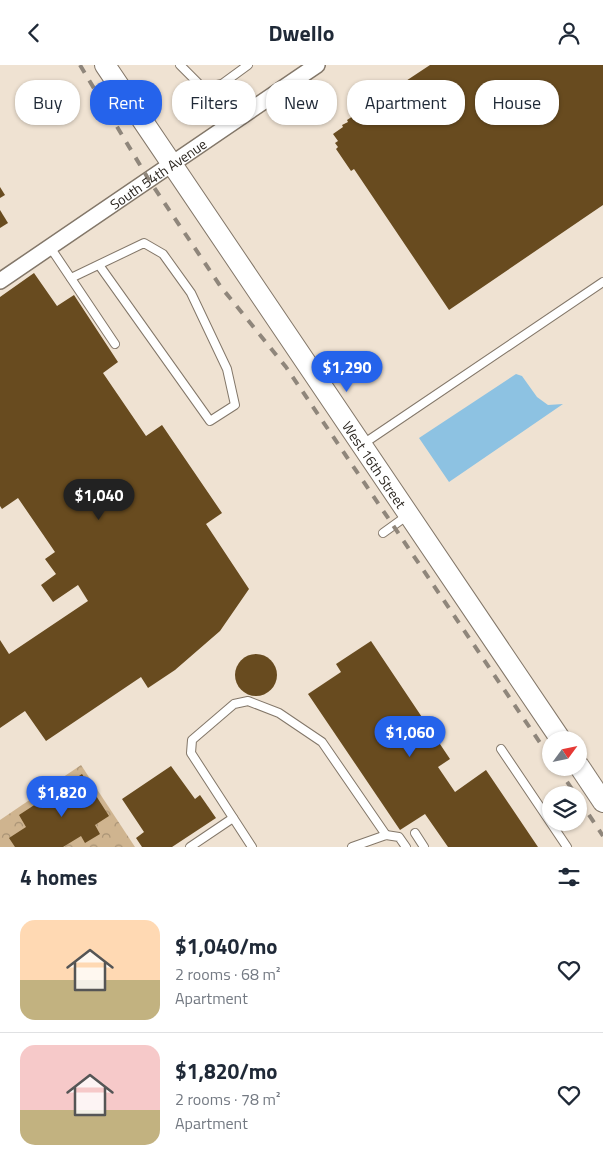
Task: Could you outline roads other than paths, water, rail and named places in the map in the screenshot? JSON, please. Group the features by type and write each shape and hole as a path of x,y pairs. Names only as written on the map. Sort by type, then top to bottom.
{"street":[{"name":"West 16th Street","path":"105,65 555,731"},
{"name":"South 54th Avenue","path":"0,281 317,65"},
{"path":"586,776 603,802"}],"lane":[{"path":"180,65 203,88 222,84 248,65"},
{"path":"71,278 144,243 163,254 191,293 227,369 234,405 210,421 99,265"},
{"path":"50,247 115,344"},
{"path":"361,446 603,282"},
{"path":"383,533 409,515"},
{"path":"252,847 191,753 192,740 234,704 248,701 279,713 322,742 386,835"},
{"path":"501,749 567,847"},
{"path":"190,847 233,818"},
{"path":"415,833 424,847"},
{"path":"352,847 386,835 399,837 406,847"}],"water":[{"path":"516,374 522,376 537,397 548,405 563,404 449,482 419,438"}],"railway":[{"path":"80,65 149,180 221,287 286,367 542,746"},
{"path":"563,776 570,786"},
{"path":"587,812 603,836"}]}
